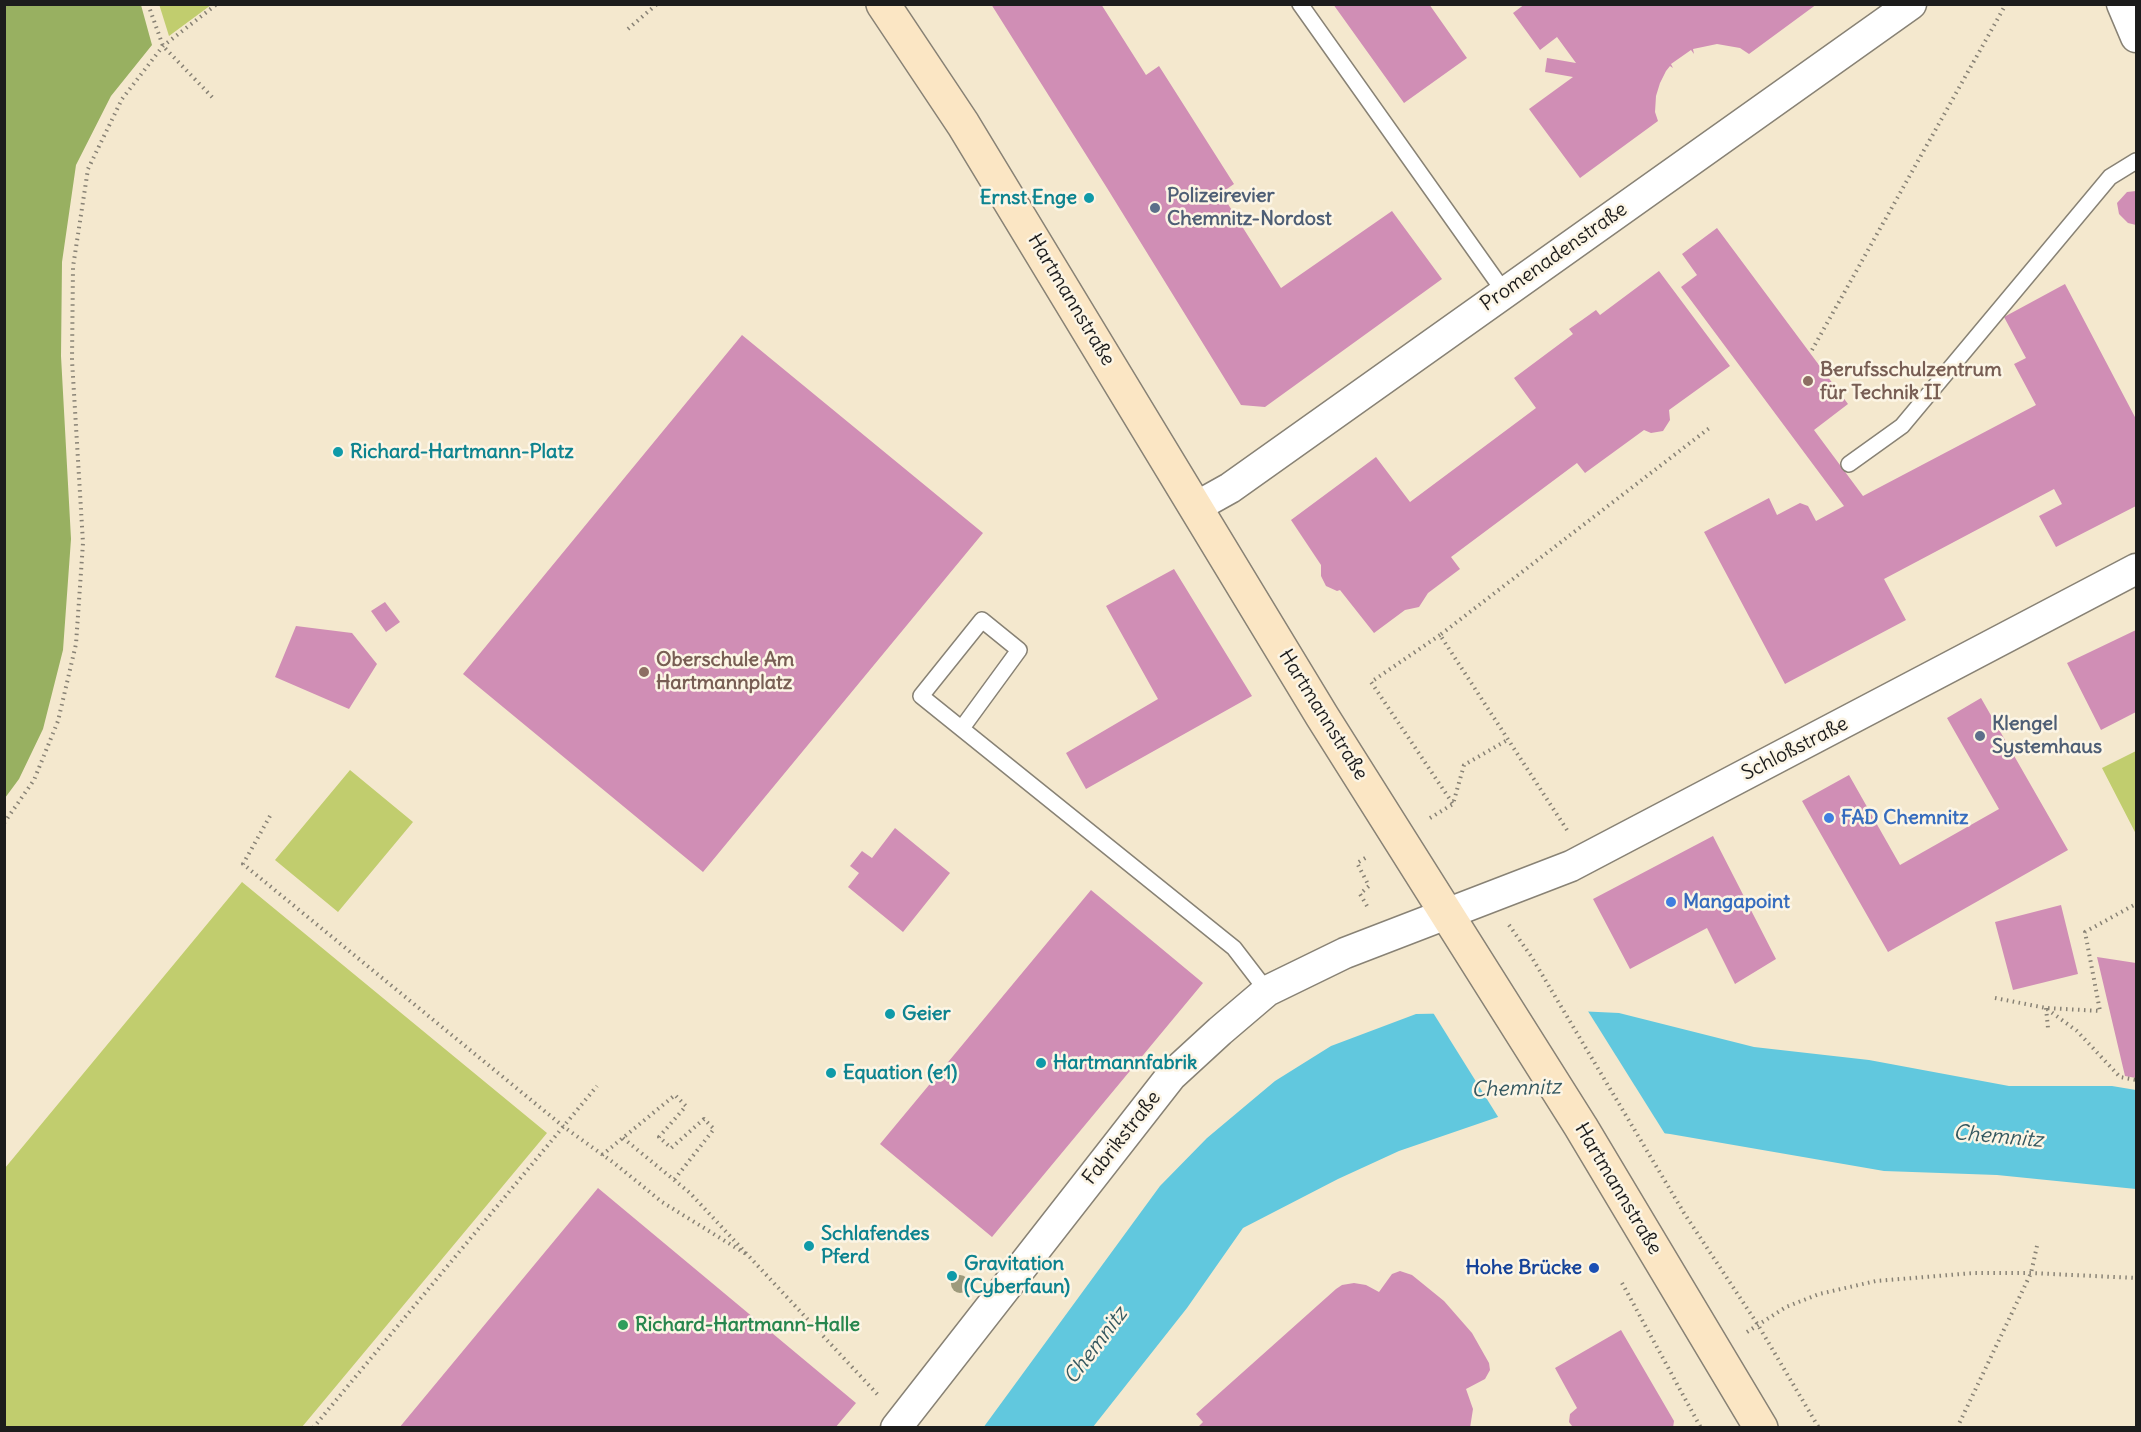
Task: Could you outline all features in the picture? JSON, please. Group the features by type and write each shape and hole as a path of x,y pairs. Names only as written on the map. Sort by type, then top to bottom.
{"main road":[{"name":"Hartmannstraße","path":"883,4 963,123 1322,716 1581,1127 1761,1428"}],"street":[{"name":"Promenadenstraße","path":"1196,507 1230,488 1911,4"},
{"path":"2121,4 2136,37"},
{"name":"Schloßstraße","path":"1447,914 1571,866 2136,569"},
{"name":"Fabrikstraße","path":"899,1424 1171,1076 1267,991 1346,952 1447,914"}],"lane":[{"path":"1300,4 1504,292"},
{"path":"1849,464 1902,426 2110,177 2136,160"},
{"path":"962,728 1019,650 982,620 921,696 1234,948 1267,991"}],"path":[{"path":"148,4 163,46 213,98"},
{"path":"4,823 33,780 58,721 76,644 83,543 72,360 73,279 88,169 123,99 163,46 217,4"},
{"path":"628,29 657,4"},
{"path":"1812,350 2006,4"},
{"path":"1453,804 1371,682 1440,635 1712,426"},
{"path":"1440,635 1558,815"},
{"path":"270,816 243,864 564,1127 662,1202 746,1254"},
{"path":"1995,998 2046,1008 2100,1011 2085,932 2134,905"},
{"path":"1531,956 1684,1213 1758,1325 1819,1428"},
{"path":"2046,1008 2048,1028"},
{"path":"2046,1008 2077,1031 2120,1077 2136,1080"},
{"path":"313,1428 597,1086"},
{"path":"602,1155 675,1095 686,1106 659,1137 671,1148 704,1119 714,1129 674,1179"},
{"path":"623,1138 674,1179 746,1254 899,1424"},
{"path":"1957,1428 2031,1273 2037,1246"},
{"path":"1717,1351 1786,1307 1819,1294 1876,1281 1974,1273 2136,1278"},
{"path":"1622,1283 1701,1428"}],"green space":[{"path":"5,4 141,5 152,45 111,96 76,165 62,262 61,356 71,539 63,650 43,729 19,779 5,798"},
{"path":"159,4 211,4 211,5 169,36"},
{"path":"2136,751 2136,834 2102,768"},
{"path":"350,770 413,822 338,912 275,860"},
{"path":"242,882 547,1133 302,1427 5,1427 5,1168"}],"water":[{"name":"Chemnitz","path":"1577,1011 1619,1013 1754,1047 1869,1060 2009,1086 2112,1086 2136,1090 2136,1189 1997,1175 1884,1171 1670,1134 1498,1117 1399,1151 1338,1179 1243,1228 1187,1308 1093,1427 983,1428 1160,1186 1207,1138 1275,1081 1331,1046 1416,1014"}],"pier":[{"path":"1586,1008 1665,1134 1500,1120 1432,1011"}],"building":[{"path":"991,4 1101,4 1146,75 1159,66 1234,184 1221,193 1281,288 1392,211 1442,279 1265,407 1241,405"},
{"path":"1333,4 1429,4 1467,58 1404,103"},
{"path":"1525,4 1817,4 1749,54 1740,48 1717,44 1693,49 1694,54 1691,50 1671,64 1673,68 1670,66 1666,71 1656,96 1655,112 1658,121 1580,178 1529,109 1573,77 1545,72 1547,58 1576,63 1557,37 1540,50 1513,13"},
{"path":"2136,191 2136,225 2128,223 2119,214 2117,203 2127,192"},
{"path":"1717,228 1848,404 1814,430 1863,496 2036,405 2014,364 2026,358 2004,317 2065,284 2136,419 2136,506 2056,547 2039,516 2062,504 2054,489 1884,579 1906,620 1785,684 1704,532 1769,498 1777,515 1800,503 1808,506 1816,521 1844,506 1681,287 1697,275 1682,254"},
{"path":"1659,271 1730,366 1669,410 1670,420 1663,431 1651,433 1644,430 1585,473 1577,463 1451,557 1460,569 1428,593 1419,607 1405,610 1374,633 1340,590 1326,586 1321,576 1321,565 1291,520 1376,457 1410,502 1536,408 1514,378 1573,334 1569,329 1596,310 1600,315"},
{"path":"742,335 983,533 703,872 463,674"},
{"path":"1174,569 1252,696 1086,789 1066,753 1158,699 1106,606"},
{"path":"385,602 400,622 386,632 371,611"},
{"path":"296,626 352,633 377,664 349,709 275,677"},
{"path":"2136,630 2136,712 2101,730 2067,663"},
{"path":"1981,698 2068,850 1888,952 1802,801 1849,775 1900,865 1999,809 1947,718"},
{"path":"895,828 950,873 903,932 848,887 859,873 850,866 862,851 872,858"},
{"name":"Mangapoint","path":"1713,836 1776,959 1735,984 1707,928 1630,969 1593,899"},
{"name":"Hartmannfabrik","path":"1091,890 1203,983 992,1237 880,1144"},
{"path":"2061,905 2078,974 2013,990 1995,922"},
{"path":"2097,957 2136,963 2136,1078 2125,1076"},
{"name":"Richard-Hartmann-Halle","path":"598,1188 856,1403 835,1428 399,1428"},
{"path":"1400,1271 1412,1275 1444,1301 1472,1333 1489,1363 1490,1370 1485,1379 1466,1389 1473,1409 1470,1428 1197,1428 1203,1422 1196,1414 1336,1289 1342,1285 1354,1283 1366,1285 1379,1292 1392,1274"},
{"path":"1621,1330 1674,1421 1673,1428 1570,1428 1572,1426 1569,1422 1570,1414 1577,1408 1555,1368"}],"place":[{"name":"Ernst Enge","path":"1089,198"},
{"name":"Polizeirevier Chemnitz-Nordost","path":"1155,208"},
{"name":"Berufsschulzentrum für Technik II","path":"1808,381"},
{"name":"Richard-Hartmann-Platz","path":"338,452"},
{"name":"Oberschule Am Hartmannplatz","path":"644,672"},
{"name":"Klengel Systemhaus","path":"1980,736"},
{"name":"FAD Chemnitz","path":"1829,818"},
{"name":"Mangapoint","path":"1671,902"},
{"name":"Geier","path":"890,1014"},
{"name":"Hartmannfabrik","path":"1041,1063"},
{"name":"Equation (e1)","path":"831,1073"},
{"name":"Schlafendes Pferd","path":"809,1246"},
{"name":"Hohe Brücke","path":"1594,1268"},
{"name":"Gravitation (Cyberfaun)","path":"952,1276"},
{"name":"Richard-Hartmann-Halle","path":"623,1325"}]}
